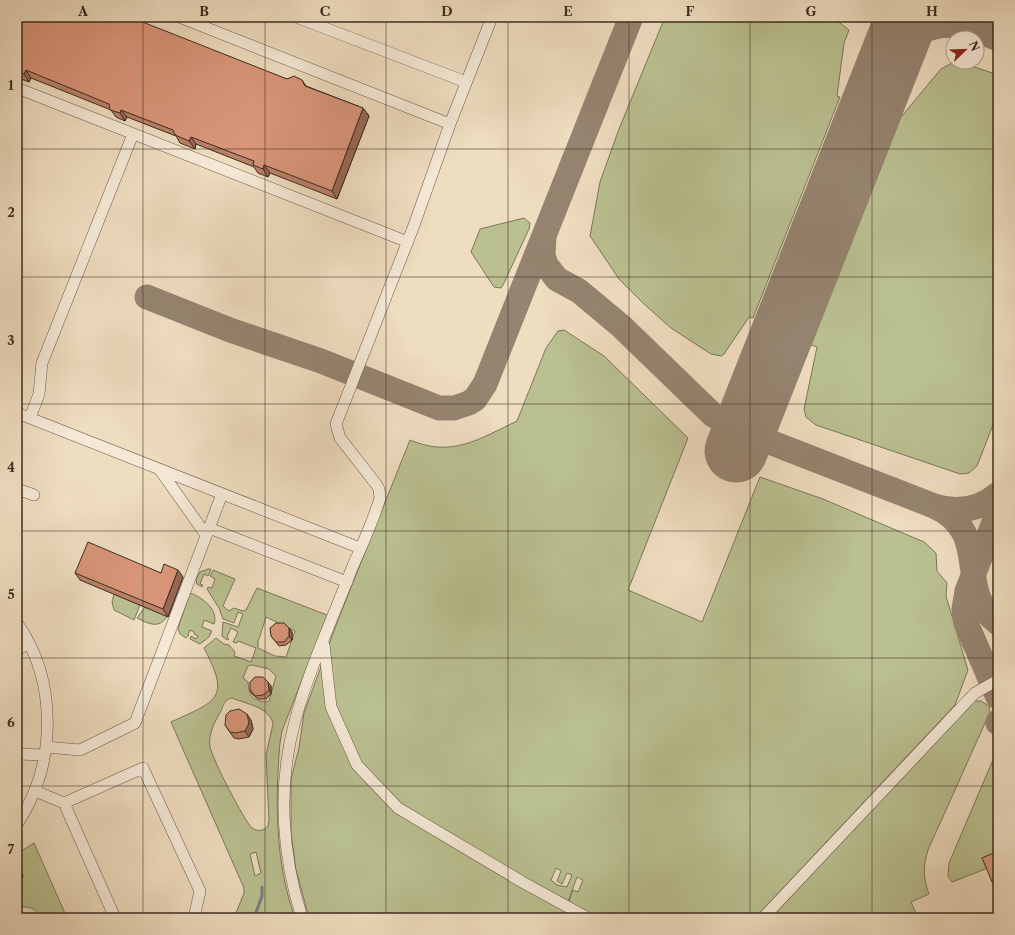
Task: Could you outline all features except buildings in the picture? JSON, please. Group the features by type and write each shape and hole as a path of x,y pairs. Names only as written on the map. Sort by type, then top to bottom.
{"street":[{"path":"179,17 450,124"},
{"path":"296,17 466,82"},
{"path":"302,918 290,877 287,850 284,800 286,766 299,707 323,642 378,504 380,493 376,484 340,438 336,424 408,242 450,124 492,17"},
{"path":"17,88 408,242"},
{"path":"30,418 39,394 42,363 133,134"},
{"path":"17,413 360,548"},
{"path":"160,470 208,531 347,582"},
{"path":"17,489 34,495"},
{"path":"17,752 18,754 45,751 80,750 134,724 222,494"},
{"path":"17,624 28,643 39,672 45,699 48,730 42,771 35,791 17,824"},
{"path":"323,642 331,707 357,765 367,776 398,808 524,883 588,918"},
{"path":"17,650 28,643"},
{"path":"763,918 975,693 998,680"},
{"path":"64,803 143,768 200,891 194,918"},
{"path":"35,791 64,803 115,918"}],"green space":[{"path":"665,17 832,17 849,30 844,43 837,96 840,97 753,318 749,317 724,354 721,356 711,354 671,328 643,303 619,279 590,236 600,182 619,129"},
{"path":"945,67 945,70 983,70 998,75 998,412 977,466 969,473 960,474 816,425 806,417 804,409 817,347 811,345 901,117 941,69"},
{"path":"524,218 530,223 529,229 503,285 501,288 494,287 471,252 480,229"},
{"path":"564,330 604,356 688,438 628,590 702,622 760,477 823,499 924,542 936,553 937,571 947,583 946,596 968,670 955,705 755,918 563,918 573,890 578,892 583,880 577,877 562,918 356,918 349,916 348,918 309,918 296,870 291,833 291,779 299,748 304,713 338,620 410,440 425,445 452,447 478,440 517,421 546,348 558,331","holes":["556,868 561,871 557,881 562,884 567,873 572,875 567,887 557,885 551,880"]},
{"path":"211,569 208,576 204,574 200,584 203,585 202,587 197,584 196,579 200,572"},
{"path":"213,570 235,579 223,606 229,611 234,608 243,611 246,610 257,588 327,615 282,731 280,743 277,787 278,831 280,853 288,897 295,918 234,918 244,893 244,888 171,722 199,709 209,703 215,696 218,688 217,678 204,648 216,638 224,644 229,645 235,652 234,656 251,662 256,648 238,641 237,643 233,642 238,632 231,628 227,637 229,639 227,640 222,636 223,622 238,627 243,614 238,612 234,623 223,619 219,608 207,589 208,587 212,588 215,579 210,576","holes":["266,617 295,631 286,657 275,656 258,648 258,642","252,665 269,669 276,676 269,701 261,701 254,698 250,694 248,682 243,678 248,666","232,698 257,707 271,718 273,724 266,755 269,820 268,826 263,830 254,829 248,823 222,775 210,746 212,728 226,701","256,852 261,873 255,876 250,854"]},
{"path":"190,593 200,598 212,609 215,619 214,624 204,620 202,627 212,631 209,637 200,644 190,639 191,636 196,639 198,636 194,634 194,632 190,630 189,635 186,638 180,634 178,628"},
{"path":"114,594 140,605 134,620 114,610 112,602"},
{"path":"145,607 167,616 161,623 153,624 145,622 137,618"},
{"path":"975,701 981,701 989,706 990,712 928,850 924,872 929,894 911,902 918,918 771,918"},
{"path":"998,748 998,859 988,868 952,882 948,876 949,863"},
{"path":"34,843 67,918 41,918 37,912 31,908 17,908 17,880 23,877 17,864 17,854"}],"waterway":[{"path":"254,918 262,896 262,887"}],"taxiway":[{"path":"147,297 230,330 321,361 439,408 454,408 469,403 475,399 485,384 631,17"},
{"path":"887,60 895,35 894,17"},
{"path":"956,22 998,39"},
{"path":"861,142 890,65 896,53 903,44 911,37 930,28 951,25 972,28"},
{"path":"544,236 543,255 546,265 557,279 579,291 621,326 713,415 744,432 934,506 952,517 963,531 969,546 977,594 985,609 998,623"},
{"path":"934,506 951,509 968,509 983,504 998,494"},
{"path":"998,512 967,591 964,609 966,623 998,697"}],"runway":[{"path":"736,451 907,17"}]}
